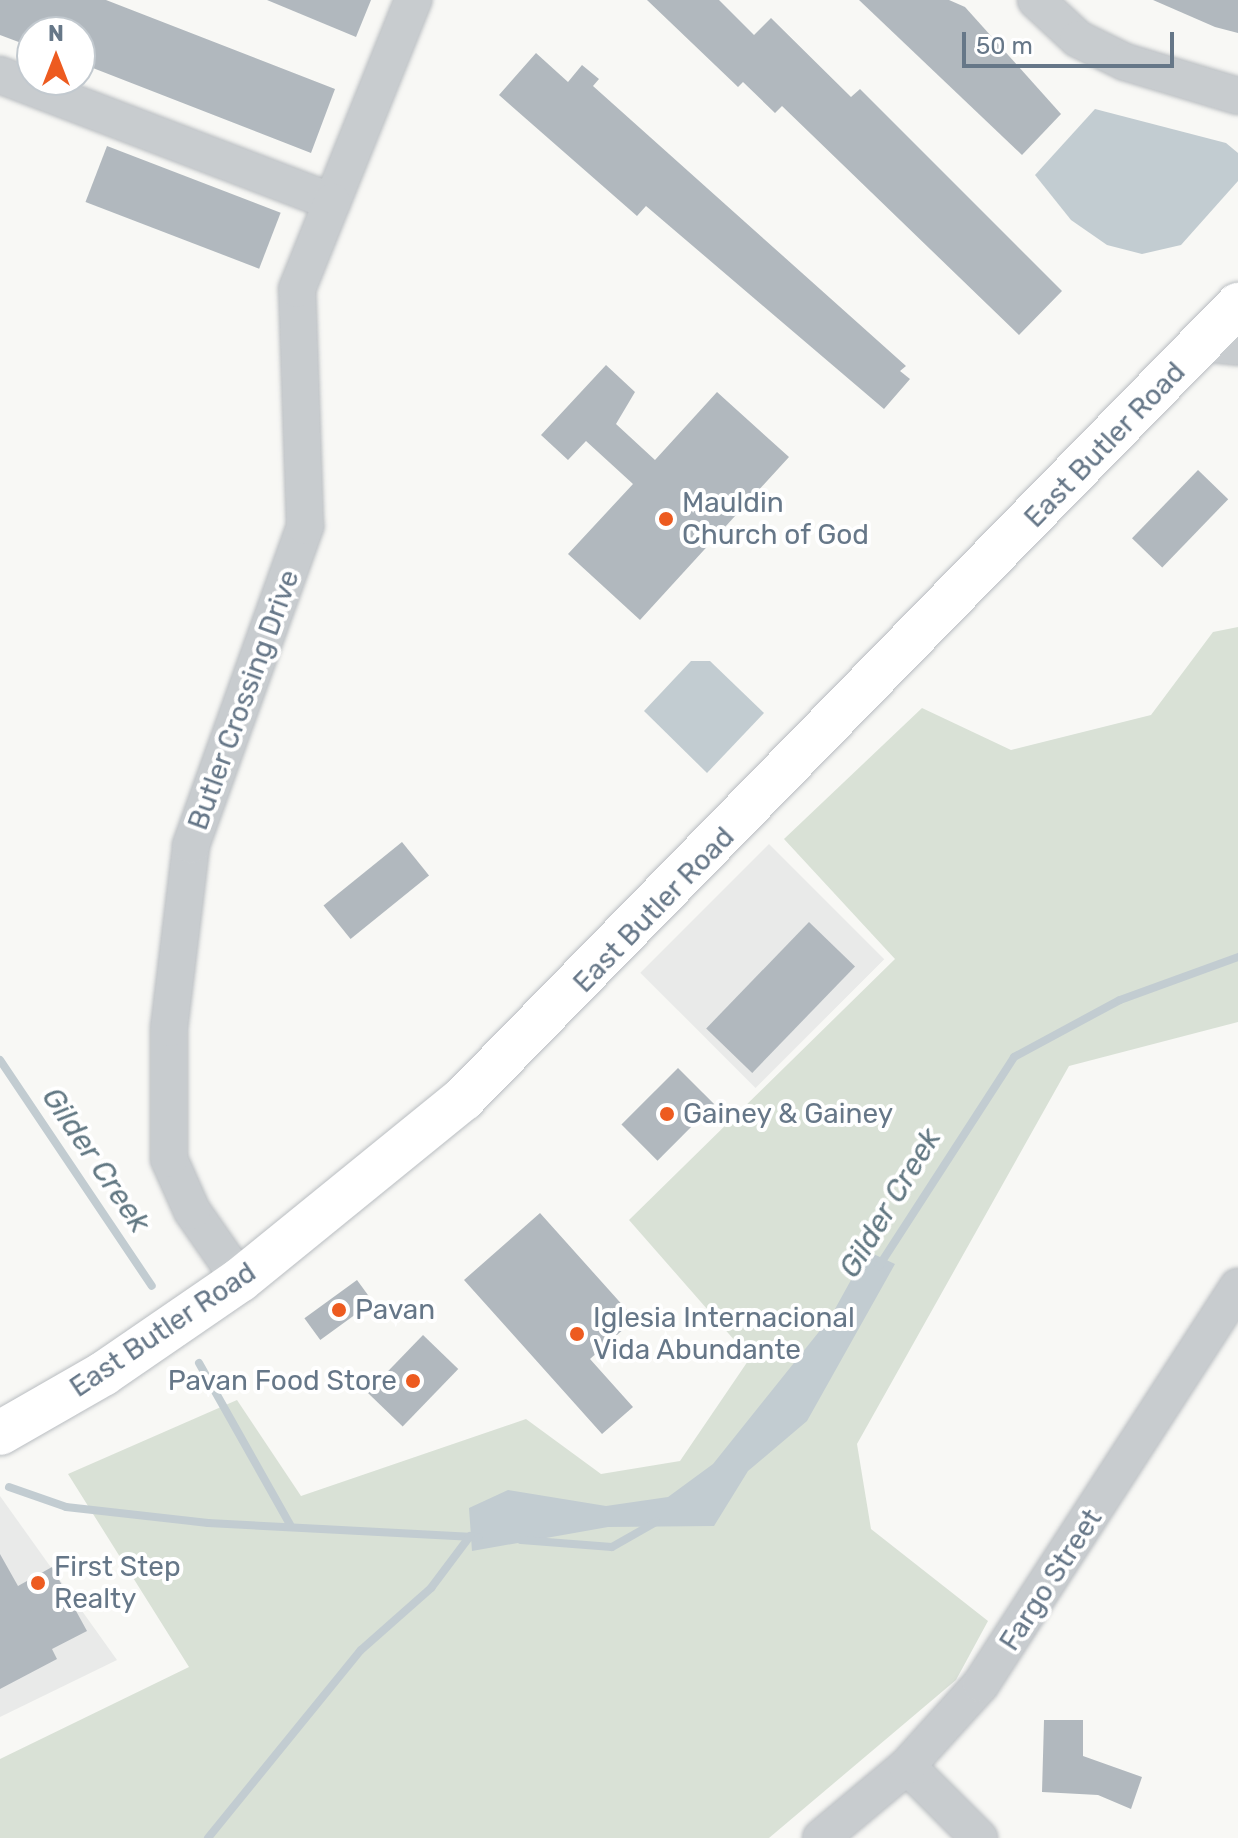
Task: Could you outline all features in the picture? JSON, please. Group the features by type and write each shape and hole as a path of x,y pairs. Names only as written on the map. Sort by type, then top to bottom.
{"main road":[{"name":"East Butler Road","path":"0,1433 103,1374 240,1280 389,1164 543,1024 1220,345 1238,305"}],"street":[{"name":"Butler Crossing Drive","path":"240,1280 192,1211 169,1159 169,1028 191,845 305,526 297,289 413,0"},
{"path":"1036,0 1078,39 1125,62 1238,96"},
{"path":"0,75 332,202"},
{"name":"Fargo Street","path":"821,1838 907,1766 1031,1616 1181,1367 1238,1287"},
{"path":"907,1766 979,1838"}],"shaded area":[{"path":"1095,109 1226,143 1238,153 1238,181 1181,245 1142,254 1107,245 1071,220 1035,175"},
{"path":"1238,627 1238,1022 1069,1066 857,1444 871,1529 988,1621 956,1680 769,1838 0,1838 0,1759 189,1667 68,1474 237,1400 301,1496 526,1419 601,1474 680,1461 750,1358 629,1220 895,959 784,839 922,708 1011,750 1151,715 1213,632"},
{"path":"691,661 710,661 764,713 707,773 644,711"},
{"path":"769,844 884,959 756,1088 640,973"},
{"name":"Gilder Creek","path":"867,1251 895,1264 807,1421 748,1471 714,1526 608,1527 472,1551 469,1508 508,1490 606,1506 668,1497 713,1464 830,1318"},
{"path":"0,1496 117,1660 0,1717"}],"building":[{"path":"0,0 106,0 335,89 311,153 96,69 96,16 16,16 16,41 0,35"},
{"path":"267,0 371,0 356,37"},
{"path":"647,0 719,0 754,35 771,18 851,97 860,89 1062,291 1019,335 782,106 775,113 743,82 738,87"},
{"path":"859,0 949,0 965,7 1061,114 1022,155"},
{"path":"1153,0 1238,0 1238,33 1215,27"},
{"path":"536,53 568,82 582,65 599,79 593,86 906,366 900,371 910,379 884,409 646,206 637,216 499,95"},
{"path":"107,146 281,213 259,269 85,202"},
{"name":"Mauldin Church of God","path":"606,365 635,392 616,424 655,460 717,392 789,457 640,620 568,554 633,484 586,441 568,460 541,435"},
{"path":"1198,470 1228,499 1162,568 1132,538"},
{"path":"402,842 429,875 351,939 324,906"},
{"path":"809,922 855,966 752,1073 706,1028"},
{"name":"Gainey & Gainey","path":"678,1068 714,1104 657,1161 621,1125"},
{"path":"540,1213 635,1319 590,1359 633,1407 602,1434 464,1280"},
{"name":"Pavan","path":"357,1280 373,1302 320,1340 304,1318"},
{"name":"Pavan Food Store","path":"423,1335 458,1369 403,1427 367,1393"},
{"path":"0,1554 18,1586 52,1567 87,1631 52,1649 57,1659 0,1689"},
{"path":"1044,1720 1083,1720 1083,1756 1142,1777 1131,1809 1098,1795 1042,1792"}],"waterway":[{"name":"Gilder Creek","path":"879,1266 1014,1057 1120,1000 1238,957"},
{"name":"Gilder Creek","path":"0,1060 152,1286"},
{"name":"Gilder Creek","path":"199,1363 291,1526"},
{"path":"9,1487 66,1507 208,1523 479,1537"},
{"name":"Gilder Creek","path":"521,1540 612,1547 656,1522"},
{"path":"208,1838 361,1650 431,1588 470,1536"}],"place":[{"name":"Mauldin Church of God","path":"666,519"},
{"name":"Gainey & Gainey","path":"667,1114"},
{"name":"Pavan","path":"339,1310"},
{"name":"Iglesia Internacional Vida Abundante","path":"577,1334"},
{"name":"Pavan Food Store","path":"413,1381"},
{"name":"First Step Realty","path":"38,1583"}]}
